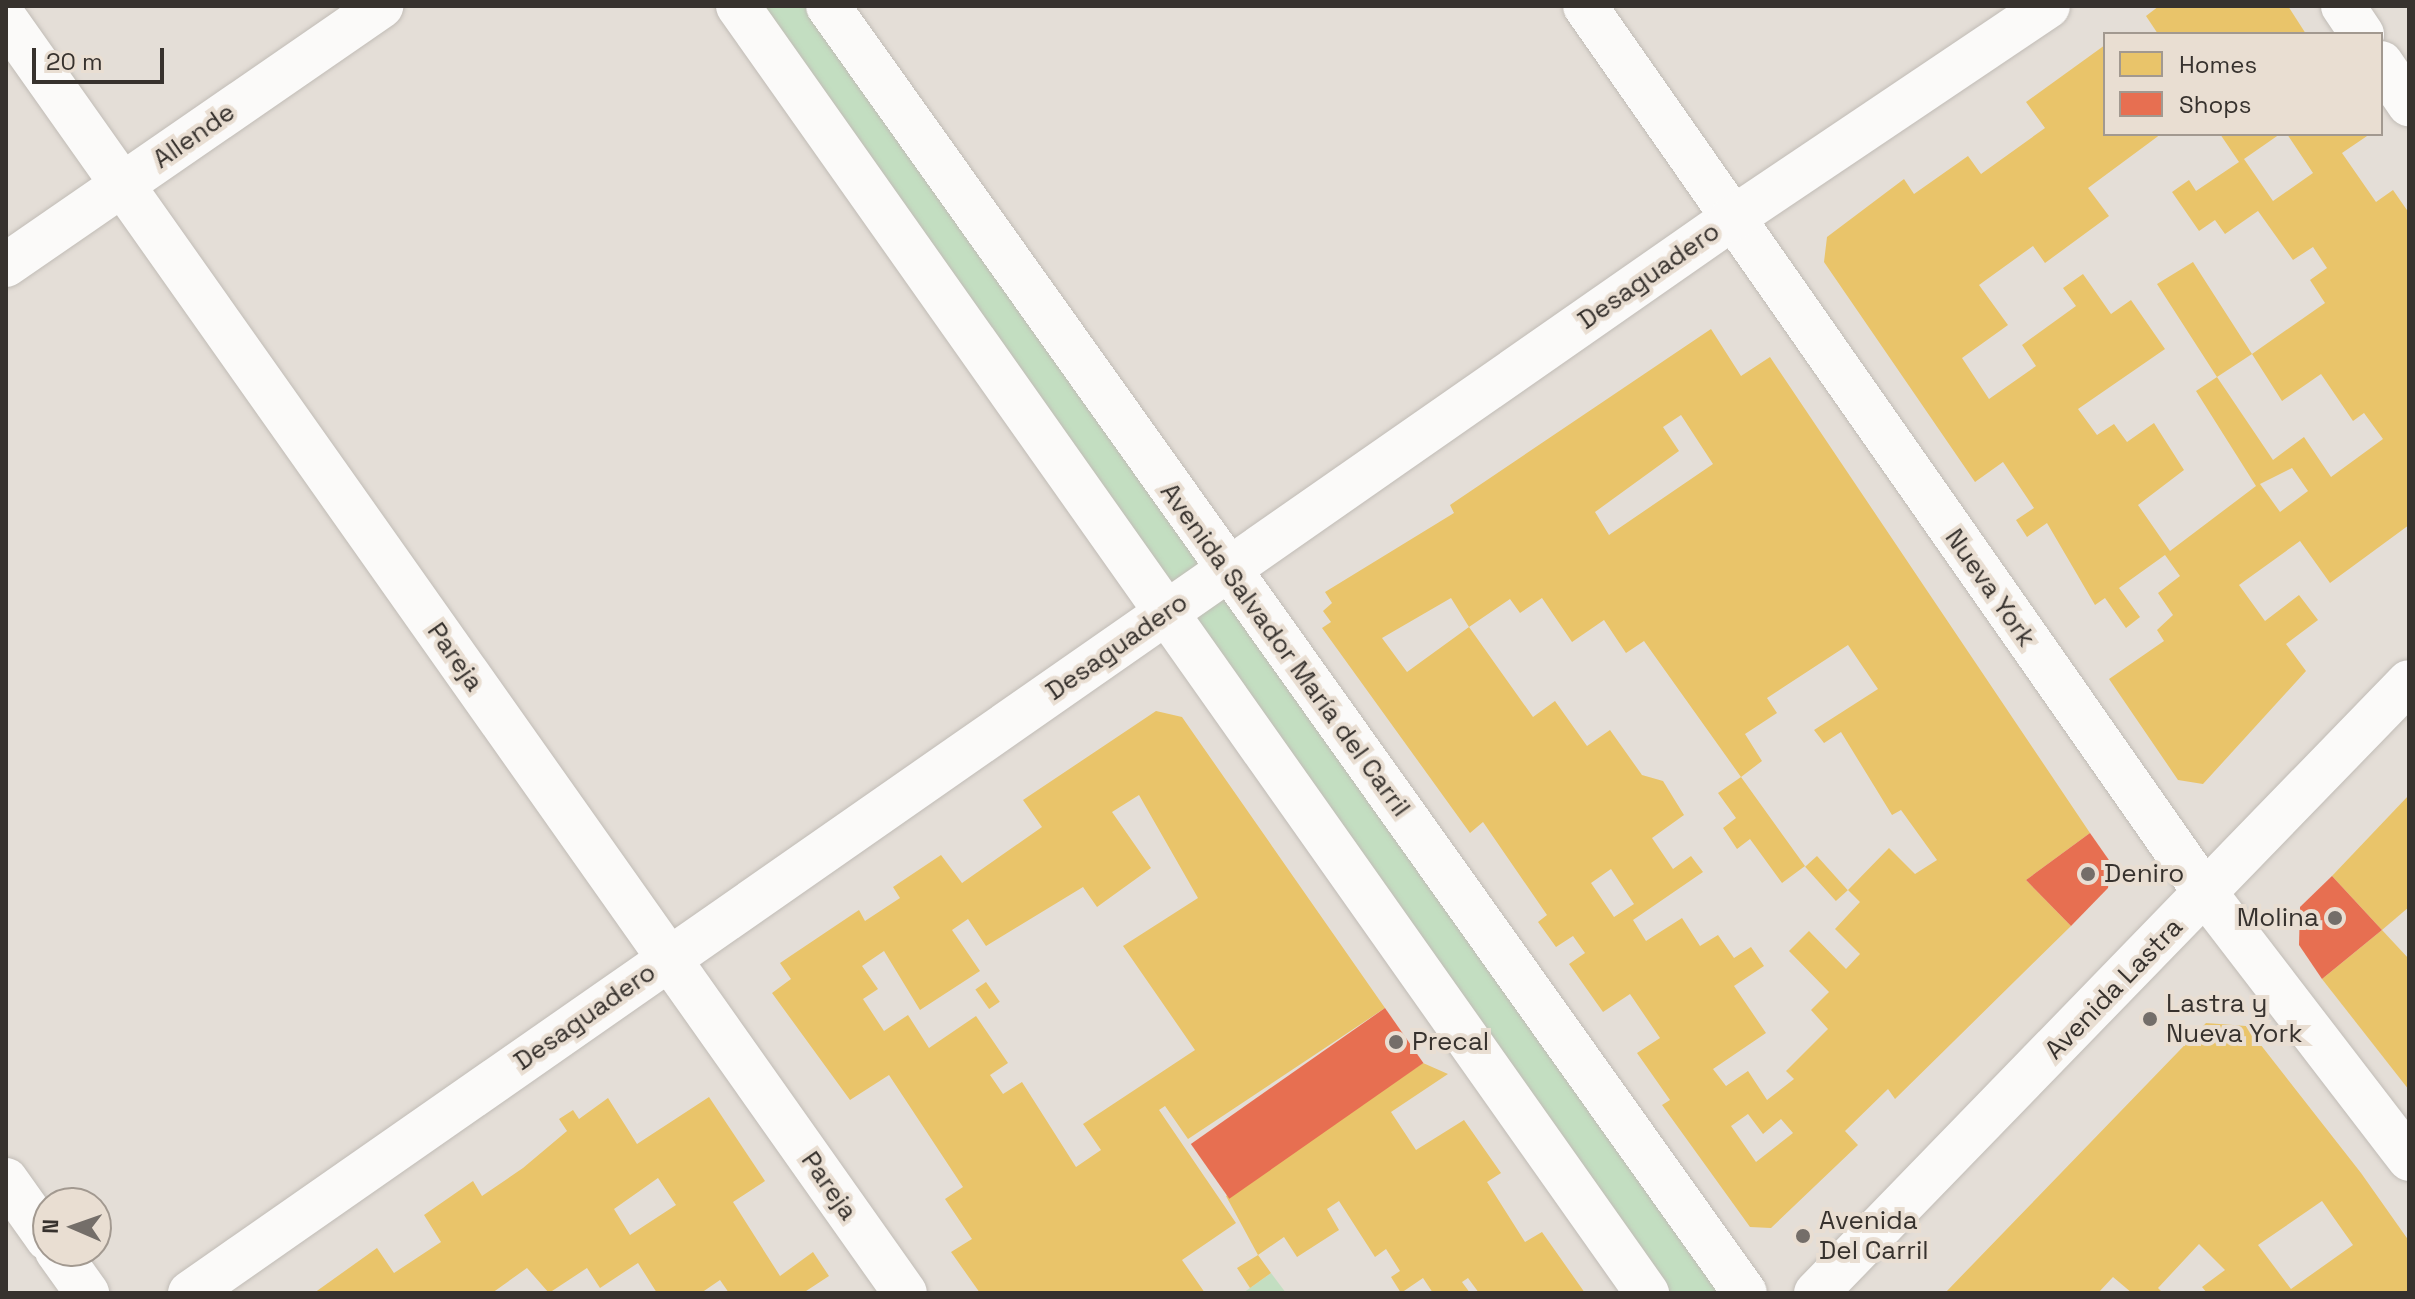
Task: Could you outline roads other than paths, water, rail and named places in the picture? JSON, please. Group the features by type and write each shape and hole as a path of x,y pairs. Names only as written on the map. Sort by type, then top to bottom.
{"street":[{"name":"Allende","path":"6,265 381,6"},
{"path":"738,6 1163,614 1647,1293"},
{"name":"Avenida Salvador María del Carril","path":"828,6 1745,1293"},
{"name":"Nueva York","path":"1585,6 1730,220 2206,894 2409,1159"},
{"name":"Desaguadero","path":"190,1293 1730,220 2048,6"},
{"path":"2343,6 2361,32"},
{"name":"Pareja","path":"6,20 905,1293"},
{"path":"2383,66 2409,104"},
{"name":"Avenida Lastra","path":"1816,1293 2409,682"},
{"path":"6,1180 32,1217"},
{"path":"68,1267 87,1293"}],"place":[{"name":"Deniro","path":"2088,874"},
{"name":"Molina","path":"2335,918"},
{"name":"Lastra y Nueva York","path":"2150,1019"},
{"name":"Precal","path":"1396,1042"},
{"name":"Avenida Del Carril","path":"1803,1236"}]}
